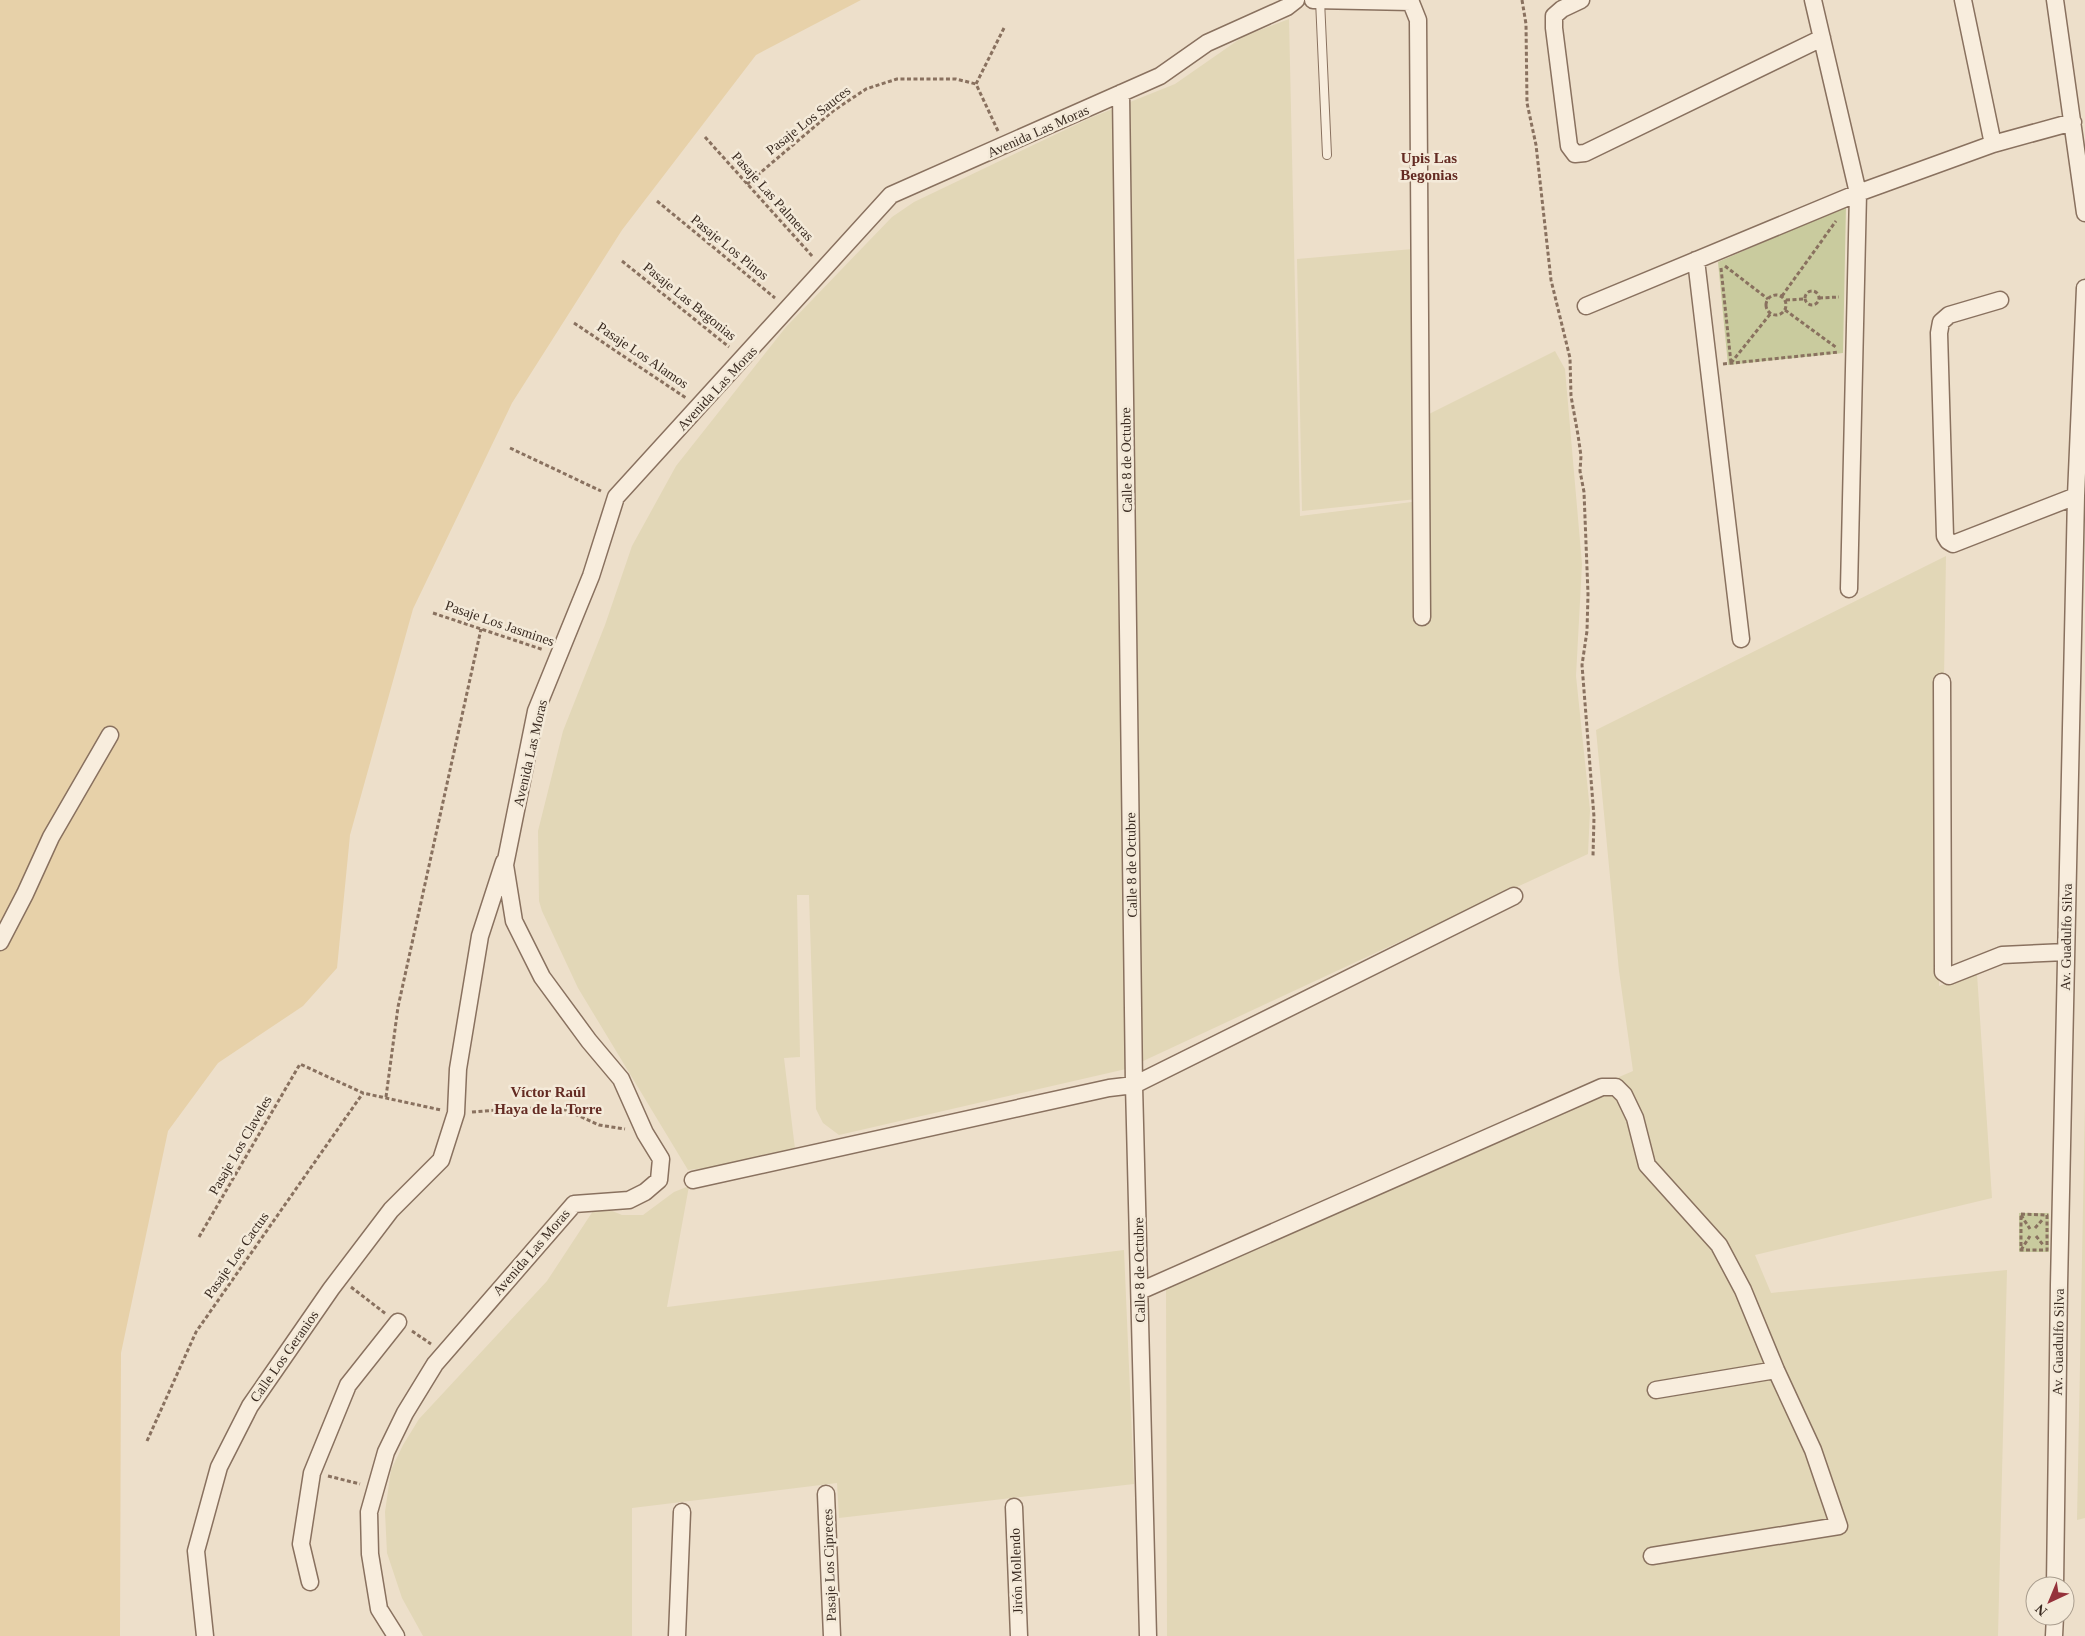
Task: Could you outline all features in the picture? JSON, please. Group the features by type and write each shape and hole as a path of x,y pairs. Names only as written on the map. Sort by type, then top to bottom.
{"street":[{"name":"Avenida Las Moras","path":"396,1636 380,1609 370,1554 369,1512 386,1452 404,1414 435,1364 574,1204 629,1200 646,1192 659,1180 661,1159 645,1133 621,1079 589,1041 542,977 514,921 506,865 536,711 591,576 616,497 789,310 892,195 1160,76 1207,43 1288,7 1296,0"},
{"path":"1313,0 1410,1 1418,20 1422,617"},
{"path":"1581,0 1562,9 1554,16 1569,146 1575,154 1585,153 1822,38"},
{"path":"1813,0 1858,193 1849,589"},
{"path":"1963,0 1992,144"},
{"path":"2056,0 2085,213"},
{"name":"Calle 8 de Octubre","path":"1122,93 1134,1085 1148,1636"},
{"path":"1586,306 1858,193 1992,144 2073,122"},
{"path":"1696,260 1741,639"},
{"name":"Av. Guadulfo Silva","path":"2055,1576 2076,496 2085,288"},
{"path":"2000,300 1949,314 1941,322 1939,333 1944,536 1953,544 2076,496"},
{"path":"1942,682 1943,972 1949,976 2002,955 2066,952"},
{"path":"0,942 52,837 110,735"},
{"name":"Calle Los Geranios","path":"205,1636 196,1551 219,1467 250,1406 331,1289 391,1210 442,1160 456,1113 458,1068 480,936 510,841"},
{"path":"693,1180 1108,1088 1134,1085 1514,896"},
{"path":"1140,1291 1602,1087 1616,1087 1624,1095 1635,1118 1647,1166 1719,1245 1744,1290 1776,1370 1813,1450 1839,1526 1652,1556"},
{"path":"310,1582 301,1544 312,1473 348,1385 398,1322"},
{"path":"1656,1390 1776,1370"},
{"name":"Pasaje Los Cipreces","path":"826,1494 832,1636"},
{"name":"Jirón Mollendo","path":"1014,1507 1019,1636"},
{"path":"677,1636 682,1512"}],"lane":[{"path":"1320,0 1327,155"}],"path":[{"path":"1522,0 1526,24 1527,103 1536,144 1551,280 1570,358 1571,396 1581,456 1580,471 1584,492 1588,594 1587,631 1582,665 1594,808 1593,856"},
{"path":"1004,146 976,84 1005,26"},
{"name":"Pasaje Los Sauces","path":"747,184 833,111 866,89 897,79 956,79 976,84"},
{"name":"Pasaje Las Palmeras","path":"705,137 825,270"},
{"name":"Pasaje Los Pinos","path":"656,201 789,310"},
{"path":"1782,296 1840,216"},
{"path":"1720,263 1729,259"},
{"name":"Pasaje Las Begonias","path":"622,262 743,359"},
{"path":"1720,263 1768,299"},
{"path":"1720,263 1731,363"},
{"path":"1812,291 1816,292 1819,298 1817,304 1812,305 1808,304 1805,299 1808,292 1812,291"},
{"path":"1772,295 1782,296 1786,300 1787,306 1785,310 1776,315 1771,314 1766,304 1768,299 1772,295"},
{"path":"1819,298 1843,297"},
{"path":"1786,300 1805,299"},
{"path":"1708,366 1842,352 1785,310"},
{"path":"1731,363 1771,314"},
{"name":"Pasaje Los Alamos","path":"574,322 699,407"},
{"path":"510,448 616,497"},
{"name":"Pasaje Los Jasmines","path":"433,613 559,655"},
{"path":"386,1098 398,1007 481,629"},
{"name":"Pasaje Los Claveles","path":"199,1237 300,1064"},
{"name":"Pasaje Los Cactus","path":"147,1441 196,1332 364,1093"},
{"path":"2020,1214 2030,1229"},
{"path":"2020,1214 2047,1214 2047,1250 2021,1250"},
{"path":"2020,1214 2021,1250"},
{"path":"2021,1250 2030,1236"},
{"path":"312,1473 376,1488"}],"shaded area":[{"path":"1289,19 1300,516 1428,500 1429,414 1555,351 1565,369 1582,564 1576,676 1590,810 1588,854 1126,1069 839,1135 823,1123 816,1109 809,895 797,895 800,1057 784,1058 795,1149 732,1165 688,1170 578,988 539,901 538,831 563,731 605,625 632,546 676,466 786,327 892,217 914,202 1090,118 1175,84 1244,36"},
{"path":"1413,249 1417,499 1302,511 1297,259"},
{"path":"1946,556 1939,986 1977,974 1992,1198 1755,1255 1771,1293 2007,1270 1998,1636 1167,1636 1166,1283 1436,1156 1633,1071 1619,971 1596,730"},
{"path":"2085,1103 2085,1518 2077,1520"},
{"path":"689,1186 667,1307 1124,1250 1134,1484 839,1518 837,1483 632,1508 632,1636 423,1636 402,1598 387,1553 385,1512 391,1470 403,1445 419,1419 547,1281 593,1211 605,1208 622,1215 643,1215 674,1192"}],"green space":[{"path":"1846,206 1843,353 1728,365 1718,262"},
{"path":"2019,1213 2049,1213 2049,1252 2019,1252"}],"sand":[{"path":"0,0 861,0 756,55 622,230 512,403 413,609 350,835 337,968 303,1006 218,1063 168,1131 121,1353 120,1636 0,1636"}],"district":[{"name":"Upis Las Begonias","path":"1429,166"},
{"name":"Víctor Raúl Haya de la Torre","path":"548,1100"}]}
